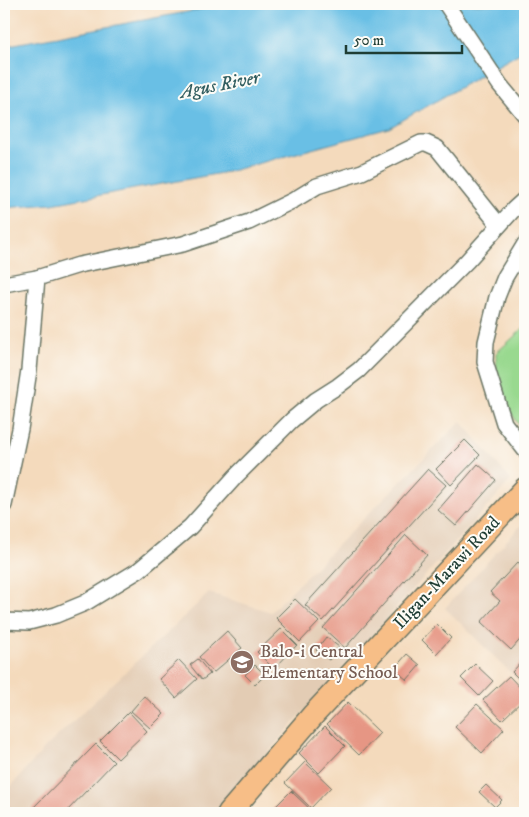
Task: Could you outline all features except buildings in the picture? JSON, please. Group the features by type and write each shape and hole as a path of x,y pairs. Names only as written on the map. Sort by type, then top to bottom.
{"highway":[{"name":"Iligan-Marawi Road","path":"229,813 314,714 525,489"}],"street":[{"path":"446,4 500,86 525,115"},
{"path":"4,284 37,278 79,265 183,244 250,222 317,186 362,172 421,143 437,148 499,225"},
{"path":"4,621 29,622 56,615 85,603 139,570 190,527 236,476 292,420 316,400 359,370 525,199"},
{"path":"525,244 505,278 497,297 486,342 485,362 504,423 525,450"},
{"path":"4,505 20,429 28,378 37,278"}],"shaded area":[{"name":"Balo-i Central Elementary School","path":"461,421 511,480 304,711 216,813 4,813 4,794 45,748 209,593 271,612"},
{"path":"525,521 525,687 445,608"}],"green space":[{"path":"525,327 525,434 497,392 496,353"}],"water":[{"name":"Agus River","path":"230,4 525,4 525,50 389,128 227,172 52,204 4,208 4,46"}],"place":[{"name":"Balo-i Central Elementary School","path":"242,662"}]}
